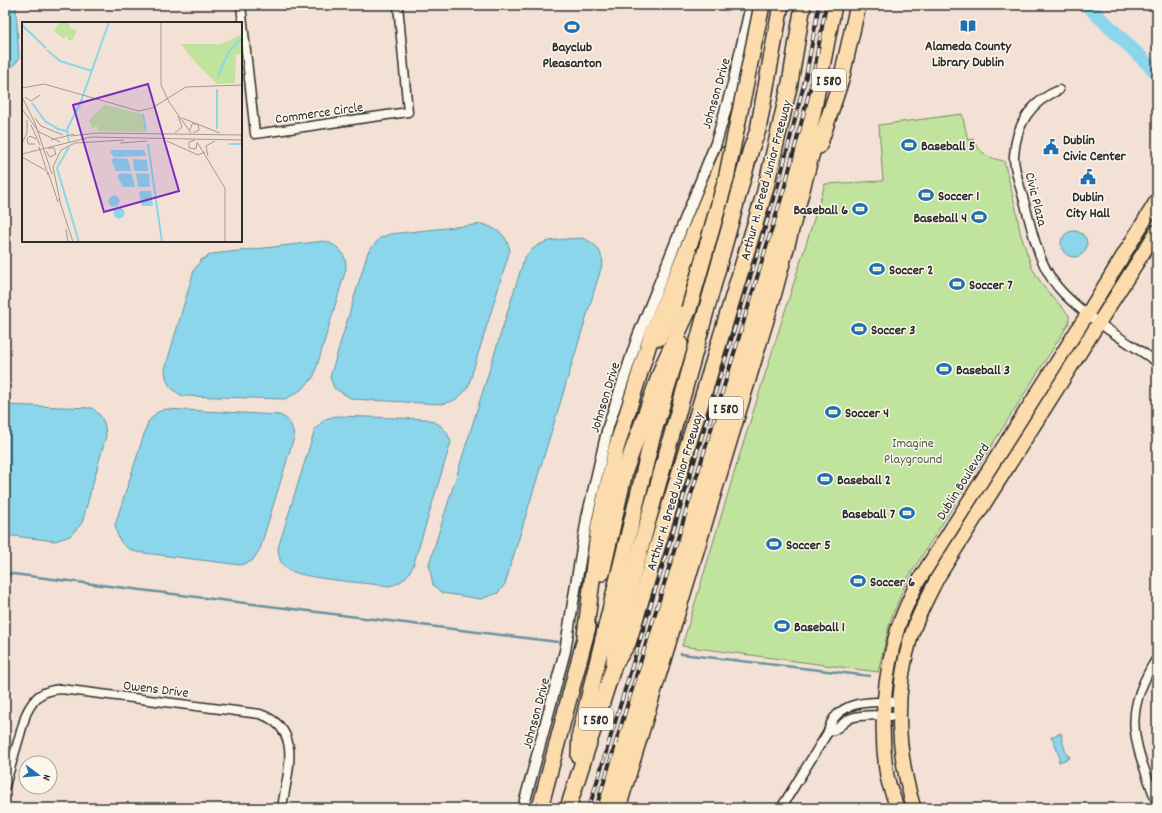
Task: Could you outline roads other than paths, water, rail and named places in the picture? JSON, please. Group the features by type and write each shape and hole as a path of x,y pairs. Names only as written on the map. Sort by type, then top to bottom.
{"highway":[{"path":"540,808 586,636 625,471 669,364 689,309 726,179 762,5"},
{"path":"586,636 598,532 616,449 652,334 729,150 742,115 760,50 767,5"},
{"path":"641,372 692,274 748,147 758,130 781,5"},
{"name":"Arthur H. Breed Junior Freeway","path":"568,808 614,665 628,643 765,191 790,84 803,5"},
{"name":"I 580","path":"605,808 787,207 812,118 834,5"},
{"name":"I 580","path":"618,808 772,300 813,156 843,5"},
{"path":"813,156 819,147 830,117 858,5"},
{"path":"614,665 615,640 748,147"},
{"path":"578,774 580,733 669,364"}],"main road":[{"name":"Dublin Boulevard","path":"897,808 887,776 884,743 884,716 892,652 903,613 917,583 1088,313 1157,200"},
{"path":"914,808 905,779 900,747 899,716 902,674 910,639 922,610 948,560 1157,231"},
{"path":"948,560 944,551 969,512 966,504"}],"street":[{"name":"Commerce Circle","path":"241,5 255,134 408,112 398,5"},
{"name":"Johnson Drive","path":"523,808 565,651 587,518 608,427 638,336 716,143 737,71 750,5"},
{"name":"Civic Plaza","path":"1059,90 1038,100 1028,112 1018,133 1014,157 1037,252 1047,273 1064,294 1099,322 1157,362"},
{"path":"1157,658 1141,687 1134,713 1134,728 1136,745 1157,804"},
{"name":"Owens Drive","path":"5,786 26,714 31,703 39,695 49,690 61,689 260,714 272,718 281,726 288,737 290,749 282,808"},
{"path":"781,808 828,732 830,724 838,714 852,705 872,701 900,702"},
{"path":"828,732 836,731 850,718 871,715 899,716"}],"water":[{"path":"5,5 14,5 16,7 19,59 11,68 5,68"},
{"path":"483,224 501,233 504,236 510,250 468,387 462,394 453,401 441,404 352,399 334,388 330,377 368,252 380,238 390,234"},
{"path":"1074,231 1083,235 1087,244 1083,253 1074,257 1065,253 1061,244 1065,235"},
{"path":"582,238 591,242 597,247 603,262 505,584 498,593 481,599 442,593 433,585 429,564 524,259 530,252 542,243"},
{"path":"325,241 341,251 345,259 346,269 314,376 305,387 285,399 183,396 170,386 166,379 165,369 194,270 201,260 212,254"},
{"path":"5,405 92,408 103,420 106,436 82,523 70,536 55,541 5,535"},
{"path":"165,409 280,415 287,419 290,424 294,437 260,549 252,561 241,565 136,552 124,545 119,539 115,525 148,422 156,413"},
{"path":"336,416 426,419 435,422 442,427 447,433 451,442 413,566 404,579 394,585 389,586 351,582 304,575 286,568 280,559 278,548 315,429 325,419"},
{"path":"1061,733 1067,756 1069,755 1070,758 1059,762 1058,760 1060,759 1051,737"}],"waterway":[{"path":"1087,5 1157,73"},
{"path":"5,573 558,642"},
{"path":"681,654 870,676"}],"railway":[{"path":"589,808 779,182 806,76 819,5"},
{"path":"596,808 786,182 813,77 826,5"}],"place":[{"name":"Alameda County Library Dublin","path":"968,26"},
{"name":"Bayclub Pleasanton","path":"572,27"},
{"name":"Baseball 5","path":"909,145"},
{"name":"Dublin Civic Center","path":"1051,147"},
{"name":"Dublin City Hall","path":"1088,177"},
{"name":"Soccer 1","path":"926,195"},
{"name":"Baseball 6","path":"860,209"},
{"name":"Baseball 4","path":"979,217"},
{"name":"Soccer 2","path":"877,269"},
{"name":"Soccer 7","path":"957,284"},
{"name":"Soccer 3","path":"859,329"},
{"name":"Baseball 3","path":"944,369"},
{"name":"Soccer 4","path":"833,412"},
{"name":"Baseball 2","path":"825,479"},
{"name":"Baseball 7","path":"907,513"},
{"name":"Soccer 5","path":"774,544"},
{"name":"Soccer 6","path":"858,581"},
{"name":"Baseball 1","path":"782,626"}],"park label":[{"name":"Imagine Playground","path":"913,450"}]}
